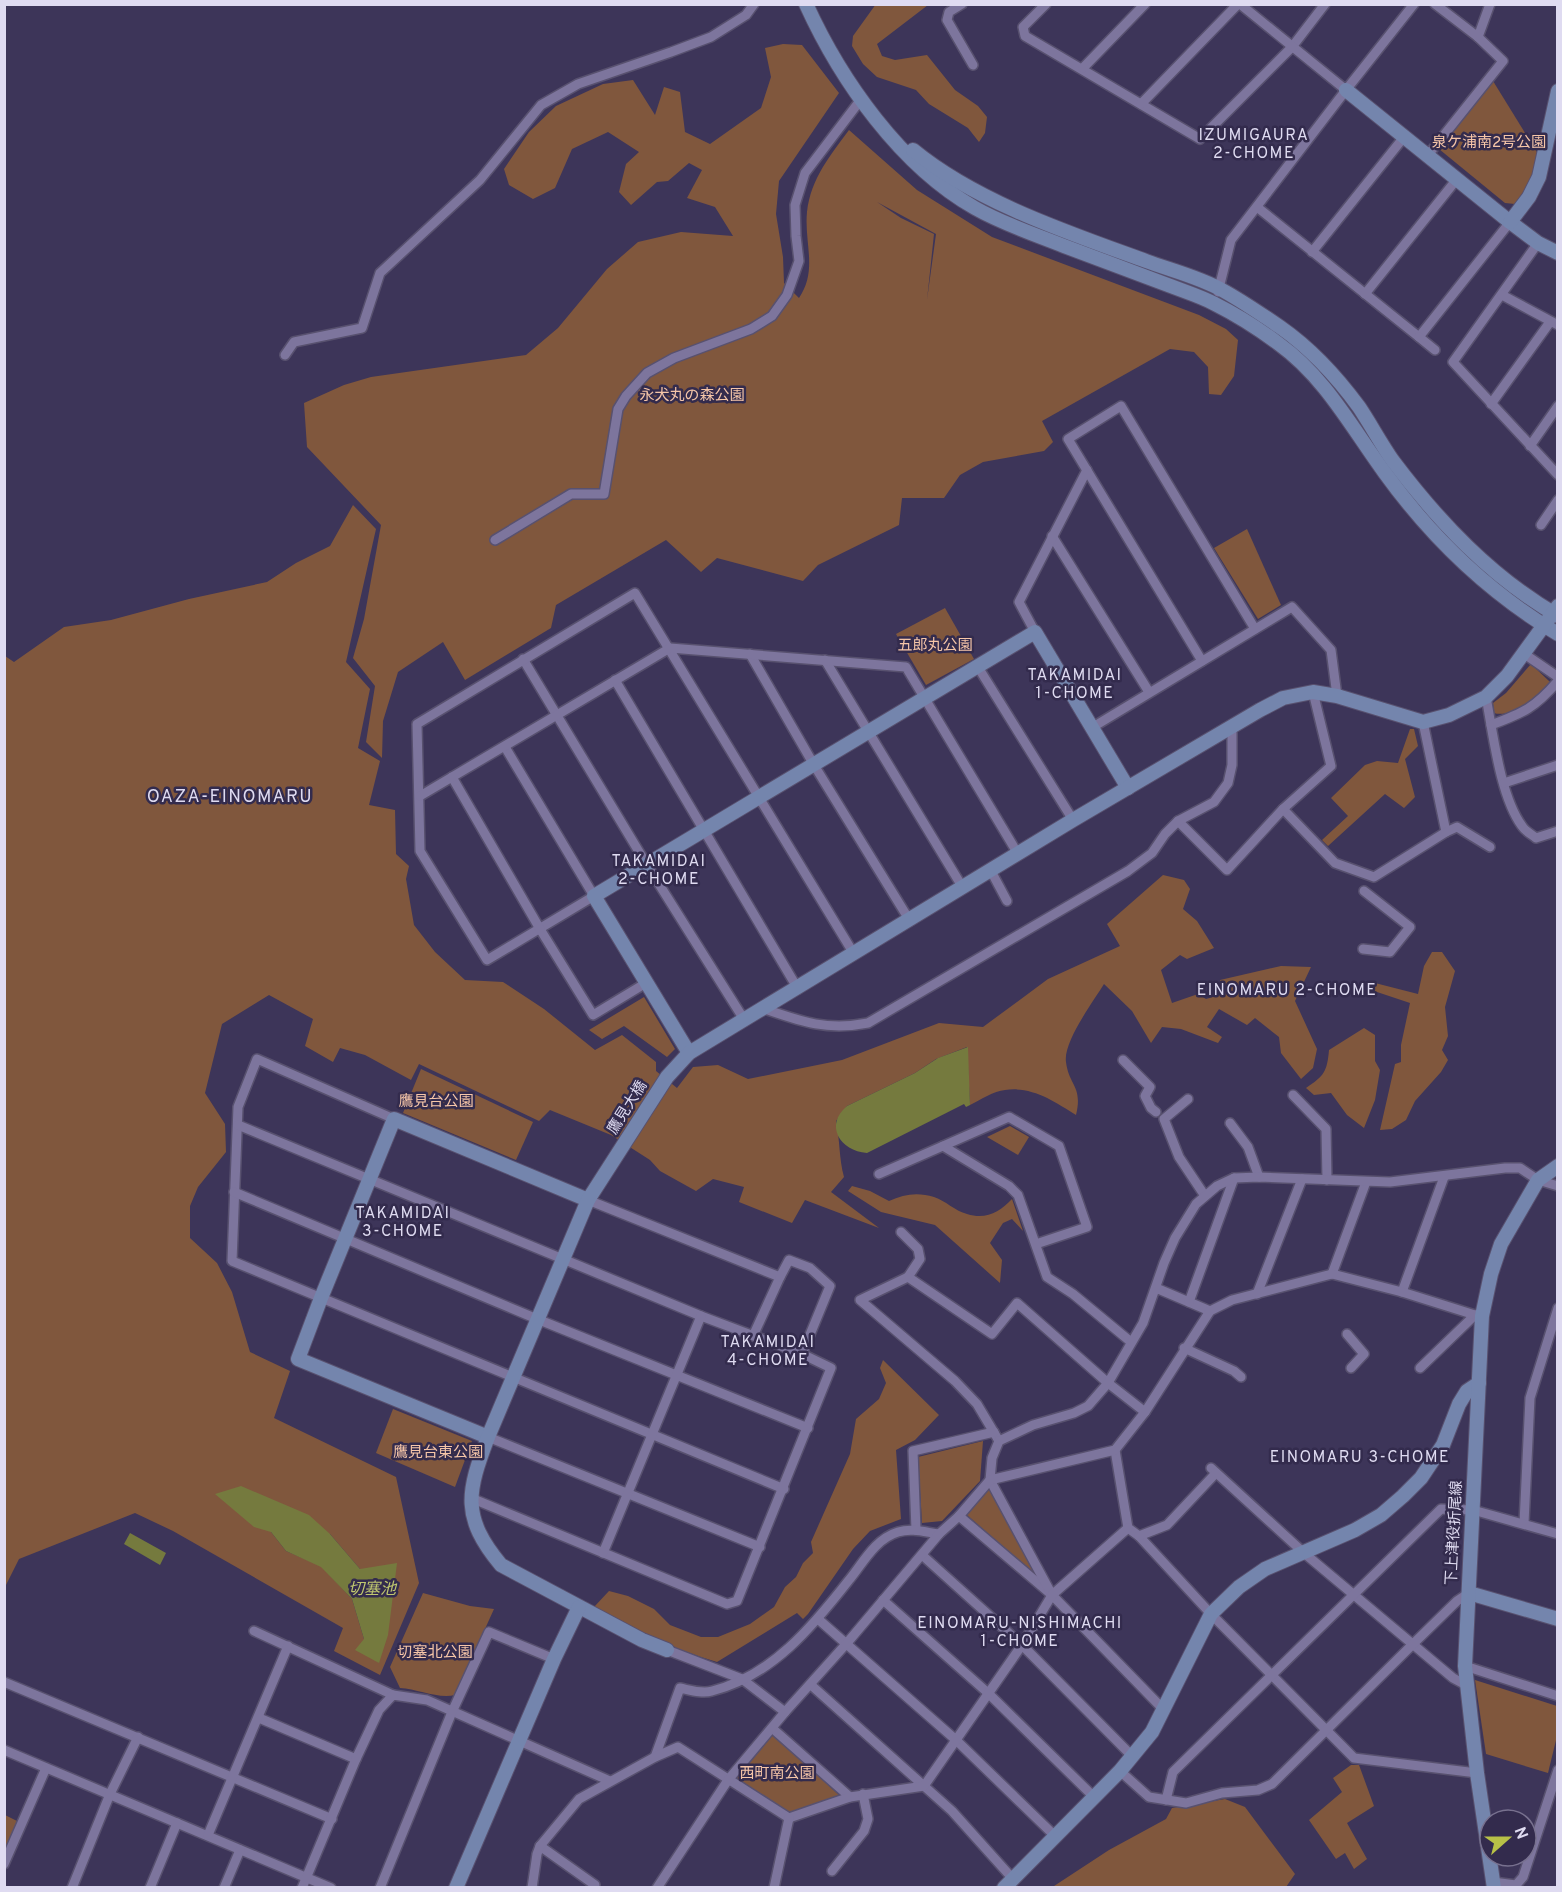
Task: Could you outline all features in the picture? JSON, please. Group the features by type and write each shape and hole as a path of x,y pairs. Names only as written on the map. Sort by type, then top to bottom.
{"street":[{"path":"285,355 294,342 362,328 380,273 480,180 541,105 578,84 711,36 746,15 754,4"},
{"path":"806,4 836,62 878,119 926,173 975,208 1029,232 1214,303 1281,345 1307,368 1332,397 1412,509 1434,534 1494,590 1557,634"},
{"path":"962,4 949,12 947,20 973,66"},
{"path":"1046,4 1023,27 1025,36 1083,68 1200,139 1292,47 1325,4"},
{"path":"1083,68 1144,4"},
{"path":"1141,104 1239,4 1510,222 1538,243 1557,253"},
{"path":"1214,303 1220,289 1232,240 1414,4"},
{"path":"1428,155 1503,61 1478,37 1435,4"},
{"path":"1478,37 1490,4"},
{"path":"1419,337 1529,197 1539,177 1557,91"},
{"path":"495,540 572,494 604,494 618,409 626,396 647,373 674,358 751,329 772,316 787,295 799,261 795,205 805,173 862,98"},
{"path":"878,119 915,152 979,194 1121,252 1220,289 1282,328 1334,376 1359,407 1392,459 1434,513 1467,547 1500,576 1556,612 1543,625 1507,676 1486,697 1449,715 1423,722 1336,696 1313,692 1331,766 1283,809 1227,870 1178,821"},
{"path":"1312,252 1404,137"},
{"path":"1365,294 1457,179"},
{"path":"1257,207 1435,350"},
{"path":"1538,243 1453,362 1557,475"},
{"path":"1491,404 1554,323 1502,295"},
{"path":"1202,662 1068,439 1121,406 1256,629"},
{"path":"1530,446 1557,406"},
{"path":"1087,470 1019,602 1128,788"},
{"path":"1541,525 1557,500"},
{"path":"1052,536 1149,692"},
{"path":"854,954 758,798 670,648 635,593 417,724 420,851 487,960 540,929 704,830 758,798 814,765 924,698 978,667 1035,632"},
{"path":"1092,727 1292,607 1331,650 1336,696"},
{"path":"420,796 670,648 906,666 1018,854"},
{"path":"1491,725 1521,714 1541,700 1557,679 1523,653"},
{"path":"750,654 814,765 910,921"},
{"path":"523,659 647,865 745,1021"},
{"path":"825,660 963,888"},
{"path":"978,667 1073,820"},
{"path":"615,680 798,989"},
{"name":"鷹見大橋","path":"667,1650 642,1640 501,1565 485,1546 475,1526 471,1498 474,1473 488,1437 588,1200 667,1077 689,1053 1232,725 1283,699 1313,692"},
{"path":"1486,697 1504,783 1511,806 1522,828 1536,838 1557,831"},
{"path":"1423,722 1446,832"},
{"path":"765,1009 818,1025 846,1028 868,1023 1128,871 1152,853 1165,834 1178,821 1214,802 1228,783 1233,765 1232,725"},
{"path":"505,747 689,1053"},
{"path":"1504,783 1557,765"},
{"path":"452,777 593,1016 646,983"},
{"path":"1283,809 1335,863 1374,877 1457,827 1490,848"},
{"path":"991,871 1007,901"},
{"path":"1363,949 1390,952 1410,927 1364,891"},
{"path":"780,1277 588,1200 257,1059 238,1107 232,1261 784,1488"},
{"path":"1123,1060 1149,1087 1145,1096 1151,1108 1156,1112"},
{"path":"1293,1095 1326,1129 1327,1179"},
{"path":"1188,1100 1164,1119 1179,1157 1205,1196"},
{"path":"879,1174 1008,1117 1059,1146 1087,1227 1036,1244"},
{"path":"394,1119 298,1359 760,1547"},
{"path":"1230,1122 1248,1148 1258,1177"},
{"path":"238,1125 563,1260 802,1354 831,1368 737,1601 727,1604 471,1498"},
{"path":"943,1146 1009,1186 1018,1195 1047,1277 1073,1294 1131,1342"},
{"name":"下上津役折尾線","path":"1494,1885 1477,1773 1465,1666 1479,1383 1479,1316 1501,1244 1538,1180 1557,1166"},
{"path":"916,1530 913,1451 997,1437 1074,1413 1088,1406 1108,1383 1143,1323 1175,1238 1196,1204 1217,1186 1234,1178 1390,1182 1520,1168 1538,1180 1557,1186"},
{"path":"1402,1292 1444,1177"},
{"path":"1189,1302 1234,1178"},
{"path":"1257,1293 1302,1179"},
{"path":"1332,1274 1366,1182"},
{"path":"234,1192 537,1319 808,1428"},
{"path":"901,1232 918,1249 920,1259 908,1277 860,1300 955,1381 977,1404 997,1437 990,1480 1052,1595"},
{"path":"753,1336 789,1260 810,1268 830,1286 802,1354"},
{"path":"657,1887 728,1780 939,1534 959,1516 990,1480 1115,1450 1145,1412 1184,1348 1210,1311 1232,1300 1332,1274 1402,1292 1479,1316"},
{"path":"908,1277 992,1334 1017,1303 1108,1383 1145,1412"},
{"path":"1156,1288 1210,1311"},
{"path":"1524,1523 1530,1398 1557,1308"},
{"path":"603,1553 701,1316"},
{"path":"1420,1368 1479,1316"},
{"path":"1347,1334 1364,1354 1352,1368"},
{"path":"1184,1348 1234,1371 1241,1377"},
{"path":"811,1685 952,1811 1008,1883 1120,1771 1152,1732 1211,1614 1239,1587 1265,1569 1355,1530 1381,1515 1421,1478 1443,1445 1459,1404 1467,1391 1479,1383"},
{"path":"1115,1450 1128,1528 1139,1536 1211,1614 1354,1758 1477,1773"},
{"path":"1139,1536 1167,1526 1214,1470 1353,1595 1453,1678 1466,1685"},
{"path":"1166,1800 1173,1772 1441,1509 1473,1510 1556,1534 1557,1523"},
{"path":"959,1516 1052,1595 1164,1710"},
{"path":"789,1818 850,1797 924,1786 1022,1645 1052,1595 1128,1528"},
{"path":"655,1757 680,1688 711,1692 770,1665 818,1619 878,1542 897,1532 916,1530 939,1534"},
{"path":"922,1556 1022,1645 1132,1756"},
{"path":"1120,1771 1149,1797 1186,1803 1222,1793 1245,1792 1265,1787 1272,1784 1286,1771 1413,1644 1469,1593 1557,1619"},
{"path":"883,1600 988,1693 1094,1797"},
{"path":"456,1887 554,1659 579,1607"},
{"path":"818,1619 956,1740 1056,1837"},
{"path":"254,1630 393,1695 427,1700 610,1781"},
{"path":"380,1887 452,1712 489,1632 554,1659"},
{"path":"208,1835 288,1646"},
{"path":"667,1650 742,1679 785,1712"},
{"path":"1465,1666 1557,1696"},
{"path":"5,1683 332,1819"},
{"path":"302,1887 379,1710 393,1695"},
{"path":"259,1718 356,1759"},
{"path":"772,1728 850,1797"},
{"path":"72,1887 110,1794 138,1737"},
{"path":"532,1887 540,1846 579,1799 655,1757 678,1747 789,1818"},
{"path":"4,1750 331,1887"},
{"path":"4,1864 46,1768"},
{"path":"1494,1885 1516,1885 1523,1877 1557,1770"},
{"path":"832,1871 864,1831 868,1820 863,1794"},
{"path":"774,1887 789,1818"},
{"path":"150,1887 177,1823"},
{"path":"540,1846 595,1885"},
{"path":"224,1887 240,1850"}],"green space":[{"path":"876,4 928,5 877,44 882,56 895,60 927,55 955,90 978,106 987,117 985,133 979,142 968,128 929,104 916,90 877,77 863,64 852,46 853,36"},
{"name":"永犬丸の森公園","path":"783,44 802,45 839,93 779,181 776,214 783,257 784,283 799,298 808,277 807,212 809,200 822,168 849,130 917,190 992,237 1199,315 1226,329 1238,340 1234,376 1221,395 1209,394 1208,367 1194,352 1170,349 1042,421 1053,442 1044,451 983,462 960,475 944,498 902,498 899,525 818,565 803,581 717,558 701,572 666,540 556,605 551,628 465,680 443,642 398,672 383,721 382,758 366,742 375,686 353,658 364,619 381,525 307,447 304,403 344,385 371,377 526,355 558,328 607,269 638,242 681,232 733,236 715,207 687,198 702,170 689,163 668,181 657,182 631,205 619,192 626,164 639,152 608,132 572,149 555,188 533,199 509,185 504,169 529,132 556,106 603,84 633,80 655,115 664,87 680,92 685,132 710,144 761,108 771,77 765,48","holes":["877,202 936,234 927,300 934,234 901,218"]},
{"name":"泉ケ浦南2号公園","path":"1493,81 1538,154 1531,181 1515,204 1505,203 1439,149"},
{"path":"353,505 376,529 346,662 370,689 358,748 380,761 369,805 395,810 396,854 409,866 406,879 414,925 435,952 465,980 503,982 544,1009 595,1050 622,1035 656,1062 656,1071 677,1088 693,1067 718,1065 748,1079 842,1060 939,1023 983,1027 1048,979 1120,946 1107,924 1163,875 1184,880 1190,889 1183,909 1197,921 1214,948 1187,959 1180,955 1161,970 1172,1003 1198,994 1206,999 1223,994 1220,980 1281,966 1311,967 1295,1001 1317,1049 1313,1068 1301,1079 1281,1053 1279,1037 1255,1018 1247,1025 1219,1009 1207,1027 1222,1037 1218,1043 1181,1029 1162,1027 1151,1043 1132,1011 1104,984 1074,1033 1066,1054 1068,1070 1078,1098 1076,1115 1034,1092 1015,1089 996,1092 970,1105 967,1047 936,1059 915,1073 847,1106 836,1121 844,1177 831,1192 879,1228 805,1200 792,1223 739,1202 744,1187 713,1179 696,1191 660,1171 650,1160 611,1135 550,1110 539,1121 419,1064 411,1080 365,1055 340,1048 333,1062 305,1046 313,1019 269,995 222,1024 205,1093 225,1124 226,1152 198,1187 190,1206 190,1238 217,1263 232,1292 250,1352 290,1371 274,1418 396,1477 419,1583 380,1675 334,1651 343,1628 173,1531 135,1513 19,1559 5,1587 5,656 14,662 64,627 111,620 189,599 267,582 296,563 330,546","holes":["271,1532 330,1534 360,1569 379,1663 364,1639 352,1599 321,1566 286,1551"]},
{"path":"1247,529 1281,605 1258,619 1214,548"},
{"name":"五郎丸公園","path":"945,608 974,659 926,685 896,634"},
{"path":"1531,664 1550,682 1538,697 1523,707 1511,712 1494,713 1493,703 1506,693"},
{"path":"1410,729 1414,729 1418,746 1405,759 1415,797 1404,808 1385,794 1328,846 1322,840 1348,816 1331,798 1365,765 1377,761 1398,763"},
{"path":"1432,952 1442,952 1455,971 1445,1007 1448,1036 1442,1050 1448,1060 1441,1072 1415,1101 1406,1120 1392,1129 1380,1130 1395,1064 1401,1062 1401,1045 1410,1003 1371,990 1375,983 1418,994 1424,966"},
{"path":"644,997 675,1049 667,1057 624,1026 602,1039 589,1030"},
{"path":"1364,1028 1375,1035 1375,1061 1380,1070 1375,1100 1364,1128 1347,1115 1331,1093 1314,1095 1306,1088 1324,1073 1329,1050"},
{"name":"鷹見台公園","path":"421,1069 533,1122 516,1160 403,1113"},
{"path":"1010,1126 1029,1137 1018,1155 987,1137"},
{"path":"852,1186 870,1191 889,1201 911,1194 928,1195 963,1213 974,1216 992,1214 1012,1199 1023,1231 1012,1219 1003,1223 990,1243 1002,1260 1000,1283 935,1225 881,1212 848,1191"},
{"path":"883,1360 939,1415 915,1440 896,1450 901,1519 870,1531 853,1549 803,1619 797,1613 717,1662 654,1639 594,1607 609,1591 628,1596 654,1609 670,1625 701,1637 718,1637 750,1624 774,1607 785,1587 796,1577 803,1563 813,1553 811,1542 850,1454 856,1419 879,1399 886,1383 880,1368"},
{"name":"鷹見台東公園","path":"393,1409 472,1441 455,1487 376,1453"},
{"path":"983,1441 980,1481 942,1521 922,1523 918,1457"},
{"path":"990,1487 1035,1575 967,1515"},
{"name":"切塞北公園","path":"423,1593 470,1606 494,1609 455,1695 442,1696 400,1688 390,1667"},
{"path":"1475,1680 1557,1706 1557,1736 1548,1773 1486,1754"},
{"name":"西町南公園","path":"773,1734 841,1797 791,1814 737,1778"},
{"path":"1351,1765 1359,1765 1374,1806 1347,1823 1367,1859 1354,1869 1345,1853 1336,1859 1309,1820 1342,1792 1333,1778"},
{"path":"1225,1799 1245,1807 1295,1874 1286,1887 1051,1888 1109,1850 1166,1819 1172,1808"},
{"path":"5,1815 19,1822 5,1854"}],"water":[{"path":"968,1047 970,1105 966,1107 964,1104 867,1153 849,1147 838,1136 837,1121 840,1113 847,1106 915,1073 938,1058"},
{"name":"切塞池","path":"241,1486 309,1515 330,1534 360,1569 397,1563 388,1635 379,1663 355,1650 364,1639 352,1599 321,1567 286,1551 271,1532 254,1527 215,1494"},
{"path":"130,1533 166,1553 160,1565 124,1544"}],"district":[{"name":"IZUMIGAURA 2-CHOME","path":"1254,145"},
{"name":"TAKAMIDAI 1-CHOME","path":"1075,685"},
{"name":"OAZA-EINOMARU","path":"230,797"},
{"name":"TAKAMIDAI 2-CHOME","path":"659,871"},
{"name":"EINOMARU 2-CHOME","path":"1287,991"},
{"name":"TAKAMIDAI 3-CHOME","path":"403,1223"},
{"name":"TAKAMIDAI 4-CHOME","path":"768,1352"},
{"name":"EINOMARU 3-CHOME","path":"1360,1458"},
{"name":"EINOMARU-NISHIMACHI 1-CHOME","path":"1020,1633"}]}
